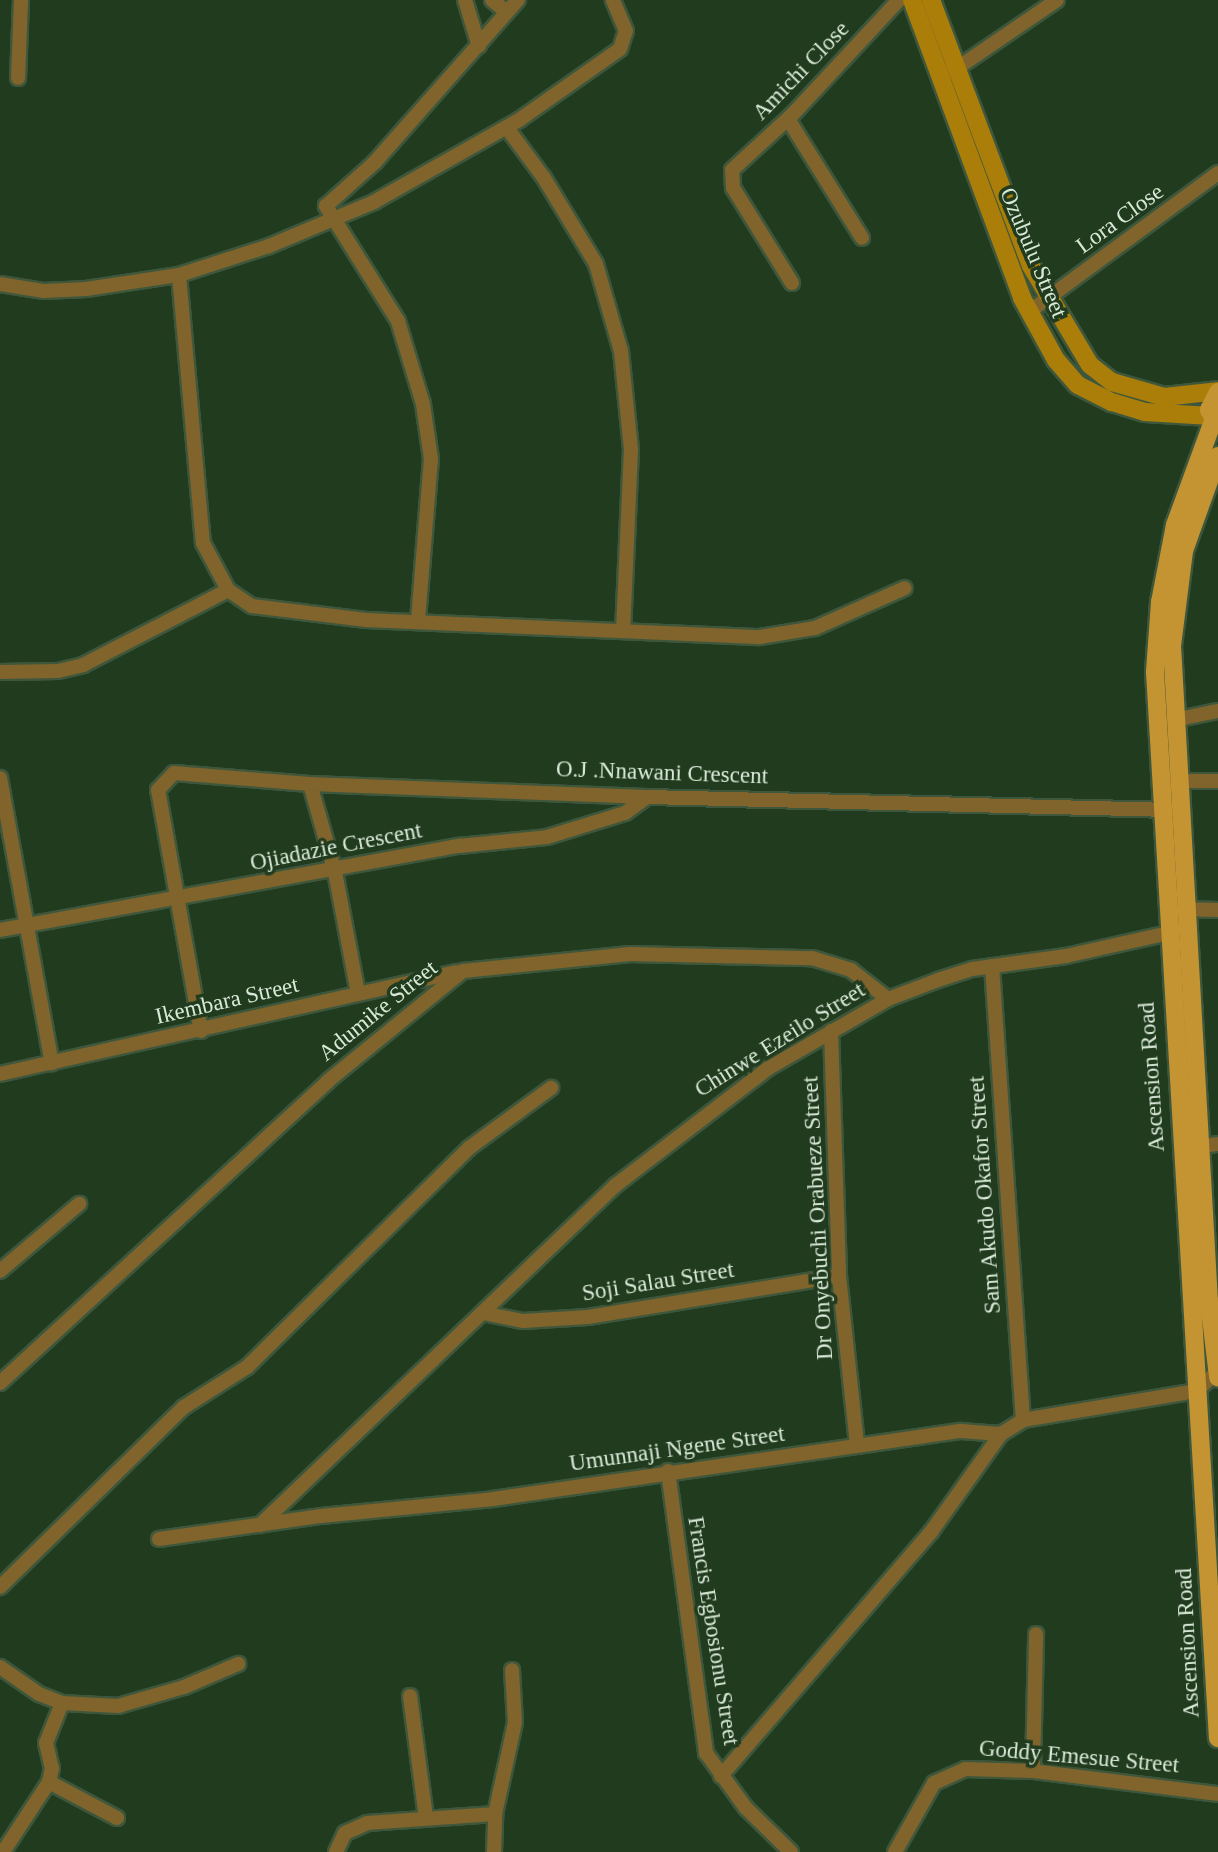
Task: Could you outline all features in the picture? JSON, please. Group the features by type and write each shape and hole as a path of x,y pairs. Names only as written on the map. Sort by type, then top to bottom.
{"main road":[{"name":"Ozubulu Street","path":"912,0 1029,312 1056,360 1070,379 1090,394 1145,412 1214,421"},
{"name":"Ozubulu Street","path":"931,0 999,191 1048,300 1090,365 1112,382 1164,397 1218,391"},
{"name":"Ascension Road","path":"1218,391 1210,404 1214,421 1180,508 1160,602 1155,672 1169,781 1168,932 1196,1391 1215,1622 1218,1738"},
{"name":"Ascension Road","path":"1169,781 1174,720 1172,646 1177,588 1191,526 1218,456"},
{"name":"Ascension Road","path":"1170,810 1186,910 1210,1145 1218,1377"}],"street":[{"path":"18,78 21,0"},
{"path":"465,0 479,46"},
{"path":"492,0 507,12"},
{"path":"418,620 431,459 424,404 398,321 334,219 328,201 356,178 479,46 517,0"},
{"path":"0,284 44,291 86,289 179,275 269,246 374,202 507,128 620,49 626,31 613,0"},
{"name":"Amichi Close","path":"792,283 733,188 732,170 788,119 899,0"},
{"path":"937,72 956,69 1057,0"},
{"path":"788,119 862,238"},
{"path":"507,128 572,221 596,264 621,351 631,449 623,630"},
{"name":"Lora Close","path":"1029,312 1218,173"},
{"path":"356,178 362,197 374,202"},
{"path":"179,275 200,526 211,564 228,590 252,606 366,621 418,620 789,635 905,588"},
{"path":"0,672 58,671 83,665 228,590"},
{"path":"1174,720 1218,711"},
{"name":"O.J .Nnawani Crescent","path":"179,899 158,790 163,780 174,773 310,784 647,797 1170,810"},
{"path":"1169,781 1218,781"},
{"path":"1,783 52,1063"},
{"path":"310,784 335,872 358,994"},
{"name":"Ojiadazie Crescent","path":"0,930 335,872 459,846 547,837 625,813 647,797"},
{"path":"179,899 201,1031"},
{"path":"1167,909 1218,910"},
{"name":"Chinwe Ezeilo Street","path":"260,1525 616,1185 693,1122 831,1031 888,999 937,980 992,966 1066,956 1168,932 1187,931"},
{"name":"Adumike Street","path":"0,1383 328,1081 463,971 630,954 812,958 850,970 888,999"},
{"name":"Sam Akudo Okafor Street","path":"992,966 1023,1420"},
{"name":"Ikembara Street","path":"0,1074 463,971"},
{"name":"Dr Onyebuchi Orabueze Street","path":"831,1031 839,1276 857,1445"},
{"path":"0,1587 184,1407 247,1367 469,1148 551,1088"},
{"path":"0,1270 79,1204"},
{"name":"Soji Salau Street","path":"483,1313 523,1321 588,1317 839,1276"},
{"path":"721,1776 914,1553 1001,1434 1023,1420 1196,1391 1218,1371"},
{"name":"Umunnaji Ngene Street","path":"159,1539 493,1499 668,1471 961,1431 1001,1434"},
{"name":"Francis Egbosionu Street","path":"668,1471 706,1753 721,1776 791,1852"},
{"path":"1033,1771 1036,1634"},
{"path":"0,1667 39,1694 62,1703 118,1706 184,1687 238,1664"},
{"path":"494,1852 495,1814 514,1722 512,1670"},
{"path":"410,1696 426,1818"},
{"path":"3,1852 49,1782 52,1768 46,1742 62,1703"},
{"name":"Goddy Emesue Street","path":"895,1852 921,1799 948,1774 965,1769 1033,1771 1218,1794"},
{"path":"49,1782 117,1818"},
{"path":"336,1852 345,1833 358,1827 426,1818 495,1814"}]}
